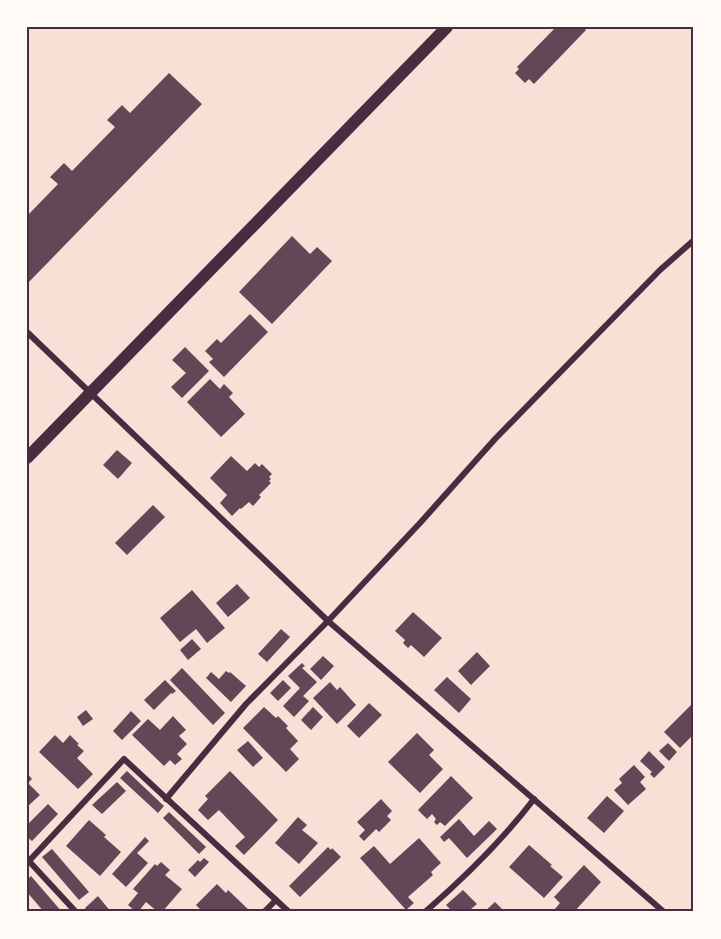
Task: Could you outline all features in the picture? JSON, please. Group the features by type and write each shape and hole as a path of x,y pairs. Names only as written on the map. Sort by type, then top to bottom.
{"main road":[{"path":"27,458 447,27"}],"street":[{"path":"166,799 246,704 328,621 495,439 660,270 694,240"},
{"path":"27,332 328,621 664,912"},
{"path":"76,912 28,860 124,759 289,912"},
{"path":"425,912 484,858 534,799"},
{"path":"264,912 276,900"}],"building":[{"path":"556,27 583,27 586,30 534,84 529,79 525,83 515,73 519,69 517,67"},
{"path":"169,73 202,104 27,284 27,212 29,214 58,184 50,177 64,163 72,171 115,127 107,120 122,105 130,113"},
{"path":"292,236 310,254 317,247 332,261 272,324 239,292"},
{"path":"250,314 268,332 224,377 209,362 213,359 205,351 217,339 221,343"},
{"path":"185,347 209,371 182,398 171,387 186,373 172,360"},
{"path":"210,379 220,389 224,384 233,393 229,397 245,414 221,437 187,402"},
{"path":"117,450 132,463 118,479 103,465"},
{"path":"231,456 247,471 255,463 259,467 262,464 272,474 269,477 271,483 259,495 261,497 253,506 249,502 232,516 220,503 227,495 210,478"},
{"path":"153,505 165,517 127,555 115,543"},
{"path":"237,584 250,598 228,617 216,603"},
{"path":"192,590 225,628 207,643 196,629 180,642 160,618"},
{"path":"413,612 442,638 424,657 411,645 408,648 403,643 405,640 395,631"},
{"path":"281,629 290,637 267,662 258,654"},
{"path":"192,639 201,649 188,660 180,650"},
{"path":"477,652 490,666 471,685 458,671"},
{"path":"323,656 334,666 321,680 310,669"},
{"path":"302,663 305,666 302,668 317,682 303,696 309,701 294,717 283,706 300,688 288,676"},
{"path":"182,668 225,713 213,725 170,680"},
{"path":"226,671 246,686 231,702 206,678 211,672 219,679"},
{"path":"447,677 471,699 459,713 434,690"},
{"path":"165,680 176,691 154,710 144,700"},
{"path":"283,680 291,688 278,701 270,693"},
{"path":"330,682 337,690 340,687 356,705 337,724 313,698"},
{"path":"694,702 694,734 680,748 664,732"},
{"path":"369,703 382,715 359,738 347,726"},
{"path":"264,707 288,726 286,728 298,741 290,749 299,759 286,772 243,728"},
{"path":"313,707 323,717 311,730 301,720"},
{"path":"86,710 93,719 83,726 77,717"},
{"path":"131,711 141,721 122,740 113,731"},
{"path":"173,716 186,730 179,736 187,744 177,754 182,759 175,765 170,760 164,766 132,735 148,719 160,730"},
{"path":"417,733 434,750 429,755 443,769 420,793 388,762"},
{"path":"55,735 63,743 70,735 84,751 77,758 93,774 78,789 39,752"},
{"path":"248,741 263,758 253,767 237,750"},
{"path":"668,743 677,752 669,761 659,751"},
{"path":"649,751 665,767 654,778 650,774 652,772 640,761"},
{"path":"634,765 645,777 640,782 646,789 628,805 614,790 622,783 619,779"},
{"path":"127,771 164,806 158,813 120,778"},
{"path":"230,771 278,820 244,855 235,846 245,837 219,810 208,820 198,810 208,799 205,796"},
{"path":"27,773 32,779 28,783 40,795 27,807"},
{"path":"451,776 473,798 445,826 440,822 437,825 432,814 427,819 418,810"},
{"path":"117,782 126,791 102,814 92,805"},
{"path":"607,796 624,811 604,833 587,818"},
{"path":"381,799 392,811 387,816 391,820 379,832 376,829 364,841 359,836 365,830 357,822"},
{"path":"48,804 58,814 32,841 27,837 27,825"},
{"path":"169,812 206,847 199,854 163,818"},
{"path":"298,817 307,825 302,830 318,843 299,864 275,843"},
{"path":"459,819 474,836 489,821 497,829 467,858 449,838 444,842 440,837"},
{"path":"89,820 121,852 100,876 66,846"},
{"path":"145,837 149,841 137,853 148,863 126,887 112,874"},
{"path":"419,838 441,863 431,872 433,875 408,897 414,903 406,910 360,858 374,846 390,864"},
{"path":"529,845 563,877 544,898 509,867"},
{"path":"328,847 341,857 300,897 289,886"},
{"path":"52,849 89,892 79,900 42,857"},
{"path":"204,858 209,862 195,877 188,870 198,860 200,862"},
{"path":"161,862 170,870 165,875 182,889 162,912 158,912 146,902 136,912 128,905 138,893 133,889 155,864 157,866"},
{"path":"584,865 601,882 574,912 557,912 554,910 560,903 554,897"},
{"path":"31,876 62,912 47,910 44,912 27,892 27,880"},
{"path":"217,884 226,893 228,890 249,910 247,912 203,912 196,905"},
{"path":"463,890 477,904 471,909 474,912 453,912 446,905"},
{"path":"98,896 111,912 88,912 85,908"},
{"path":"495,902 505,912 484,912"}]}
